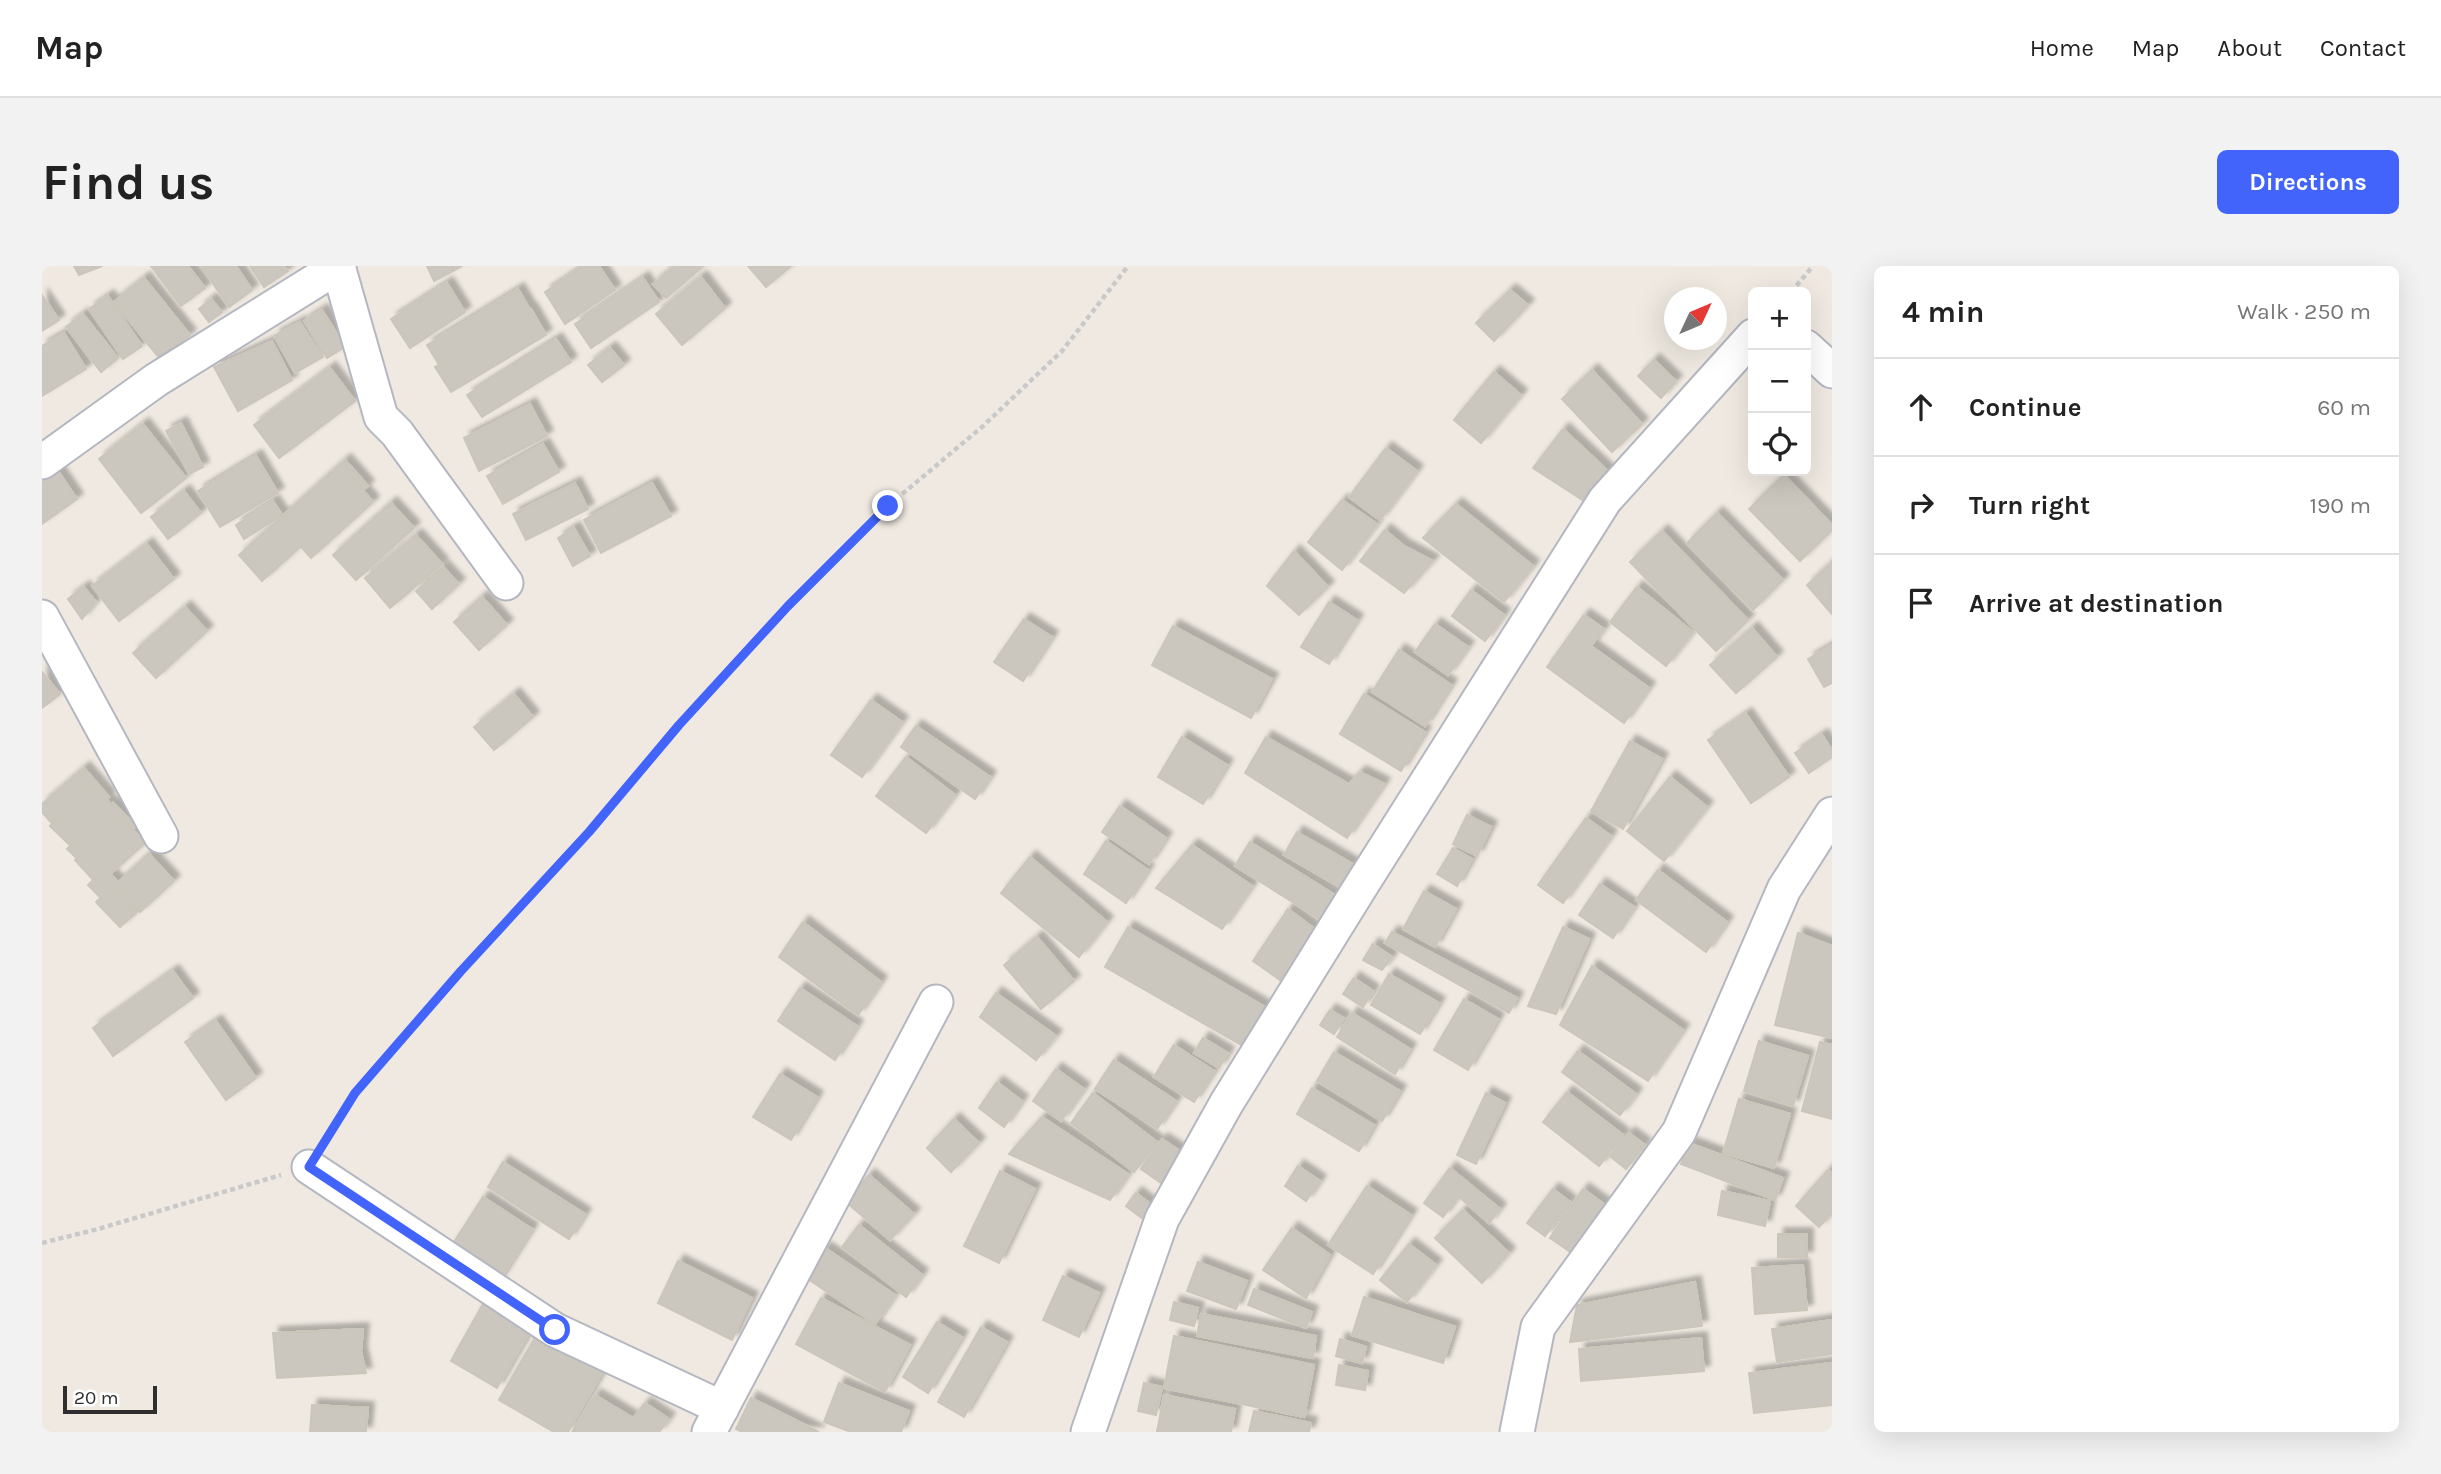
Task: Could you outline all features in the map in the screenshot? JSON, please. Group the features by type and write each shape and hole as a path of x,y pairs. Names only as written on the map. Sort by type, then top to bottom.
{"street":[{"path":"42,462 156,380 339,266 381,417 397,433 506,583"},
{"path":"1088,1432 1162,1219 1226,1104 1605,500 1748,342"},
{"path":"1809,350 1832,371"},
{"path":"42,617 161,836"},
{"path":"1517,1432 1538,1327 1679,1132 1784,889 1832,814"},
{"path":"309,1167 555,1330 716,1420 936,1002"}],"path":[{"path":"42,1243 98,1230 309,1167 355,1093 778,616 888,506 982,427 1062,351 1128,266"},
{"path":"1795,287 1813,266"}],"building":[{"path":"74,266 102,266 79,275"},
{"path":"151,266 188,266 205,288 181,306"},
{"path":"201,266 236,266 252,290 229,307"},
{"path":"250,266 284,266 288,271 264,287"},
{"path":"427,266 462,266 434,281"},
{"path":"584,266 599,266 615,290 565,324 545,292"},
{"path":"675,266 703,266 666,298 653,284"},
{"path":"748,266 791,266 766,287"},
{"path":"701,277 725,308 682,345 656,314"},
{"path":"144,278 190,335 160,359 114,302"},
{"path":"643,278 659,302 591,348 575,324"},
{"path":"447,283 465,312 410,348 391,319"},
{"path":"518,289 536,320 446,376 427,345"},
{"path":"1510,290 1528,305 1494,341 1476,323"},
{"path":"42,295 59,320 42,331"},
{"path":"108,296 142,346 123,359 89,309"},
{"path":"211,299 222,312 209,322 199,309"},
{"path":"531,309 546,335 451,392 435,367"},
{"path":"322,310 345,347 327,358 304,321"},
{"path":"83,314 118,358 101,372 66,327"},
{"path":"300,322 323,357 295,373 274,336"},
{"path":"64,333 86,369 42,396 42,346"},
{"path":"556,339 571,362 482,417 467,395"},
{"path":"272,341 292,380 238,411 214,367"},
{"path":"610,348 624,365 602,382 588,365"},
{"path":"1654,360 1676,381 1661,398 1638,376"},
{"path":"330,368 355,401 279,458 254,425"},
{"path":"1592,370 1642,424 1612,452 1562,399"},
{"path":"1494,372 1521,395 1481,443 1454,420"},
{"path":"530,404 547,436 479,471 464,438"},
{"path":"181,423 203,467 189,474 166,431"},
{"path":"143,424 186,478 141,513 99,459"},
{"path":"1563,429 1610,473 1584,501 1533,468"},
{"path":"543,444 559,472 503,504 487,476"},
{"path":"1386,448 1417,471 1380,520 1349,497"},
{"path":"256,456 278,493 220,527 198,491"},
{"path":"345,460 368,486 262,581 239,555"},
{"path":"58,471 77,499 42,524 42,482"},
{"path":"1785,476 1832,525 1832,530 1800,561 1749,509"},
{"path":"353,479 373,502 311,558 291,535"},
{"path":"575,483 588,509 526,540 513,514"},
{"path":"652,483 671,516 601,553 584,520"},
{"path":"184,491 201,513 168,539 151,517"},
{"path":"1342,500 1377,524 1342,570 1308,542"},
{"path":"273,501 282,515 244,539 236,525"},
{"path":"391,503 414,528 356,580 333,555"},
{"path":"1456,504 1533,566 1504,602 1423,538"},
{"path":"1717,513 1783,580 1753,610 1687,543"},
{"path":"574,528 590,556 573,566 558,538"},
{"path":"1385,530 1404,546 1433,561 1404,593 1360,561"},
{"path":"1662,531 1748,620 1716,651 1630,562"},
{"path":"416,535 442,564 390,608 365,578"},
{"path":"147,544 174,579 119,621 92,586"},
{"path":"1294,551 1328,587 1299,615 1267,586"},
{"path":"1830,564 1832,566 1831,613 1807,585"},
{"path":"443,567 459,584 432,609 416,591"},
{"path":"84,587 96,602 82,619 68,599"},
{"path":"1637,587 1693,632 1666,666 1610,622"},
{"path":"1471,590 1504,615 1485,641 1452,616"},
{"path":"482,597 507,625 479,650 454,622"},
{"path":"1329,602 1357,620 1329,664 1301,647"},
{"path":"185,607 207,631 156,678 133,653"},
{"path":"1584,615 1604,629 1591,646 1649,688 1624,723 1547,667"},
{"path":"1024,619 1052,637 1023,681 994,662"},
{"path":"1435,624 1468,647 1448,675 1415,652"},
{"path":"1173,626 1272,679 1251,718 1152,665"},
{"path":"1752,628 1777,657 1736,693 1710,665"},
{"path":"1832,645 1832,683 1824,687 1808,659"},
{"path":"1399,650 1451,685 1425,726 1372,692"},
{"path":"42,672 60,694 42,708"},
{"path":"514,694 533,717 494,750 474,727"},
{"path":"1364,694 1425,732 1401,771 1340,734"},
{"path":"871,700 902,722 862,777 831,755"},
{"path":"1746,714 1789,777 1751,803 1708,740"},
{"path":"916,726 990,777 975,799 901,747"},
{"path":"1822,735 1832,750 1832,757 1809,773 1795,753"},
{"path":"1182,737 1227,765 1203,804 1158,777"},
{"path":"1266,737 1349,784 1360,772 1384,784 1347,838 1245,773"},
{"path":"1630,741 1662,759 1623,829 1591,811"},
{"path":"906,757 955,795 926,833 876,796"},
{"path":"84,768 109,797 63,836 42,812 42,804"},
{"path":"1670,777 1707,807 1664,861 1627,831"},
{"path":"91,784 117,810 76,851 50,826"},
{"path":"113,803 136,826 91,872 67,849"},
{"path":"1120,806 1166,838 1149,864 1102,832"},
{"path":"1467,815 1491,827 1477,856 1453,844"},
{"path":"122,818 145,843 98,885 75,860"},
{"path":"1586,818 1611,836 1563,903 1538,885"},
{"path":"1297,832 1353,864 1340,887 1284,855"},
{"path":"1106,841 1148,870 1126,903 1084,874"},
{"path":"1250,842 1335,895 1320,919 1235,866"},
{"path":"1192,845 1252,886 1222,929 1156,888"},
{"path":"1453,848 1472,859 1457,886 1437,874"},
{"path":"149,854 174,881 140,912 115,885"},
{"path":"1030,857 1107,922 1079,957 1001,893"},
{"path":"105,869 126,890 109,906 88,885"},
{"path":"1658,870 1727,922 1706,952 1636,900"},
{"path":"1600,884 1634,907 1613,938 1579,915"},
{"path":"113,887 137,912 120,927 96,902"},
{"path":"1424,891 1456,909 1435,947 1403,929"},
{"path":"1288,909 1316,930 1280,980 1253,961"},
{"path":"803,922 881,982 858,1015 779,957"},
{"path":"1128,927 1265,1007 1243,1046 1105,967"},
{"path":"1563,927 1589,939 1556,1014 1528,1006"},
{"path":"1392,932 1517,998 1509,1013 1385,943"},
{"path":"1798,933 1832,946 1832,1038 1775,1025"},
{"path":"1037,937 1074,981 1041,1009 1004,965"},
{"path":"1373,944 1392,957 1382,970 1363,960"},
{"path":"1592,966 1683,1030 1648,1081 1560,1025"},
{"path":"173,971 193,998 113,1056 93,1028"},
{"path":"1389,974 1439,1003 1420,1034 1371,1005"},
{"path":"1354,978 1373,991 1363,1007 1343,994"},
{"path":"800,988 857,1026 835,1060 778,1021"},
{"path":"996,993 1056,1036 1036,1060 980,1017"},
{"path":"1464,999 1498,1019 1468,1070 1434,1050"},
{"path":"1330,1010 1344,1018 1334,1034 1320,1025"},
{"path":"1352,1013 1410,1049 1395,1074 1337,1037"},
{"path":"216,1021 256,1078 226,1100 185,1042"},
{"path":"1203,1038 1228,1053 1219,1068 1194,1053"},
{"path":"1759,1041 1808,1056 1793,1106 1744,1091"},
{"path":"1820,1042 1832,1045 1832,1119 1802,1111"},
{"path":"1174,1045 1214,1071 1194,1102 1154,1077"},
{"path":"1578,1051 1636,1094 1620,1115 1562,1072"},
{"path":"1334,1052 1400,1091 1382,1121 1317,1081"},
{"path":"1114,1060 1176,1101 1157,1129 1095,1089"},
{"path":"1056,1069 1084,1089 1061,1121 1033,1101"},
{"path":"780,1074 817,1097 791,1140 753,1117"},
{"path":"997,1082 1022,1101 1004,1127 979,1108"},
{"path":"1312,1088 1374,1125 1359,1151 1297,1114"},
{"path":"1567,1092 1623,1135 1599,1166 1543,1122"},
{"path":"1093,1093 1157,1142 1134,1172 1071,1123"},
{"path":"1486,1093 1505,1103 1476,1164 1457,1155"},
{"path":"1739,1099 1790,1114 1774,1168 1723,1153"},
{"path":"1042,1117 1128,1174 1110,1200 1009,1154"},
{"path":"954,1119 979,1143 951,1172 927,1148"},
{"path":"1629,1133 1645,1145 1626,1169 1610,1156"},
{"path":"1162,1139 1189,1157 1167,1187 1141,1169"},
{"path":"1689,1143 1783,1178 1775,1200 1681,1164"},
{"path":"503,1162 585,1214 569,1239 488,1187"},
{"path":"1298,1166 1320,1181 1306,1201 1285,1186"},
{"path":"1450,1168 1500,1209 1489,1223 1458,1196 1443,1217 1424,1203"},
{"path":"1828,1170 1832,1173 1832,1213 1819,1227 1796,1206"},
{"path":"1000,1171 1035,1189 999,1263 964,1246"},
{"path":"869,1175 914,1214 890,1240 846,1202"},
{"path":"1367,1186 1411,1215 1373,1274 1328,1245"},
{"path":"1553,1189 1570,1202 1545,1236 1527,1223"},
{"path":"1583,1189 1605,1205 1572,1253 1550,1238"},
{"path":"1722,1191 1770,1201 1765,1226 1718,1215"},
{"path":"1136,1193 1157,1209 1147,1222 1126,1206"},
{"path":"483,1197 532,1229 498,1282 449,1250"},
{"path":"1463,1210 1509,1253 1482,1283 1435,1238"},
{"path":"859,1225 922,1275 906,1297 842,1247"},
{"path":"1292,1228 1330,1255 1306,1298 1263,1270"},
{"path":"1778,1234 1807,1234 1807,1257 1778,1257"},
{"path":"1409,1244 1436,1265 1407,1302 1380,1280"},
{"path":"825,1248 895,1295 875,1324 805,1277"},
{"path":"678,1261 752,1298 732,1340 658,1303"},
{"path":"1198,1262 1247,1281 1236,1309 1187,1291"},
{"path":"1803,1265 1807,1310 1755,1314 1752,1268"},
{"path":"1063,1276 1099,1293 1079,1337 1043,1320"},
{"path":"1695,1282 1702,1326 1570,1342 1577,1305"},
{"path":"1254,1289 1312,1312 1306,1328 1248,1305"},
{"path":"1364,1297 1455,1327 1443,1363 1352,1335"},
{"path":"821,1298 910,1345 885,1392 796,1344"},
{"path":"484,1302 531,1329 497,1388 451,1361"},
{"path":"1174,1302 1198,1308 1194,1326 1170,1320"},
{"path":"1201,1314 1316,1336 1313,1358 1197,1336"},
{"path":"1832,1320 1832,1354 1777,1362 1772,1329"},
{"path":"937,1322 962,1337 928,1393 903,1377"},
{"path":"981,1327 1007,1342 964,1417 938,1402"},
{"path":"363,1329 361,1352 366,1373 277,1378 273,1333"},
{"path":"537,1334 603,1371 568,1432 554,1432 499,1400"},
{"path":"1174,1336 1314,1365 1304,1417 1164,1388"},
{"path":"1701,1338 1704,1371 1581,1381 1579,1349"},
{"path":"1340,1339 1366,1347 1362,1363 1336,1356"},
{"path":"1832,1363 1832,1405 1754,1413 1749,1373"},
{"path":"1339,1365 1368,1371 1365,1390 1336,1385"},
{"path":"839,1383 909,1411 901,1432 851,1432 824,1422"},
{"path":"1144,1383 1162,1387 1156,1415 1138,1411"},
{"path":"595,1395 633,1418 645,1403 669,1419 659,1432 572,1432"},
{"path":"1164,1395 1235,1409 1231,1432 1157,1432"},
{"path":"751,1398 819,1432 743,1432 736,1429"},
{"path":"312,1405 368,1408 366,1432 310,1432"},
{"path":"1254,1411 1311,1423 1309,1432 1249,1432"}],"route":[{"path":"555,1330 309,1167 355,1093 461,971 589,832 679,725 788,606 888,506"}]}
